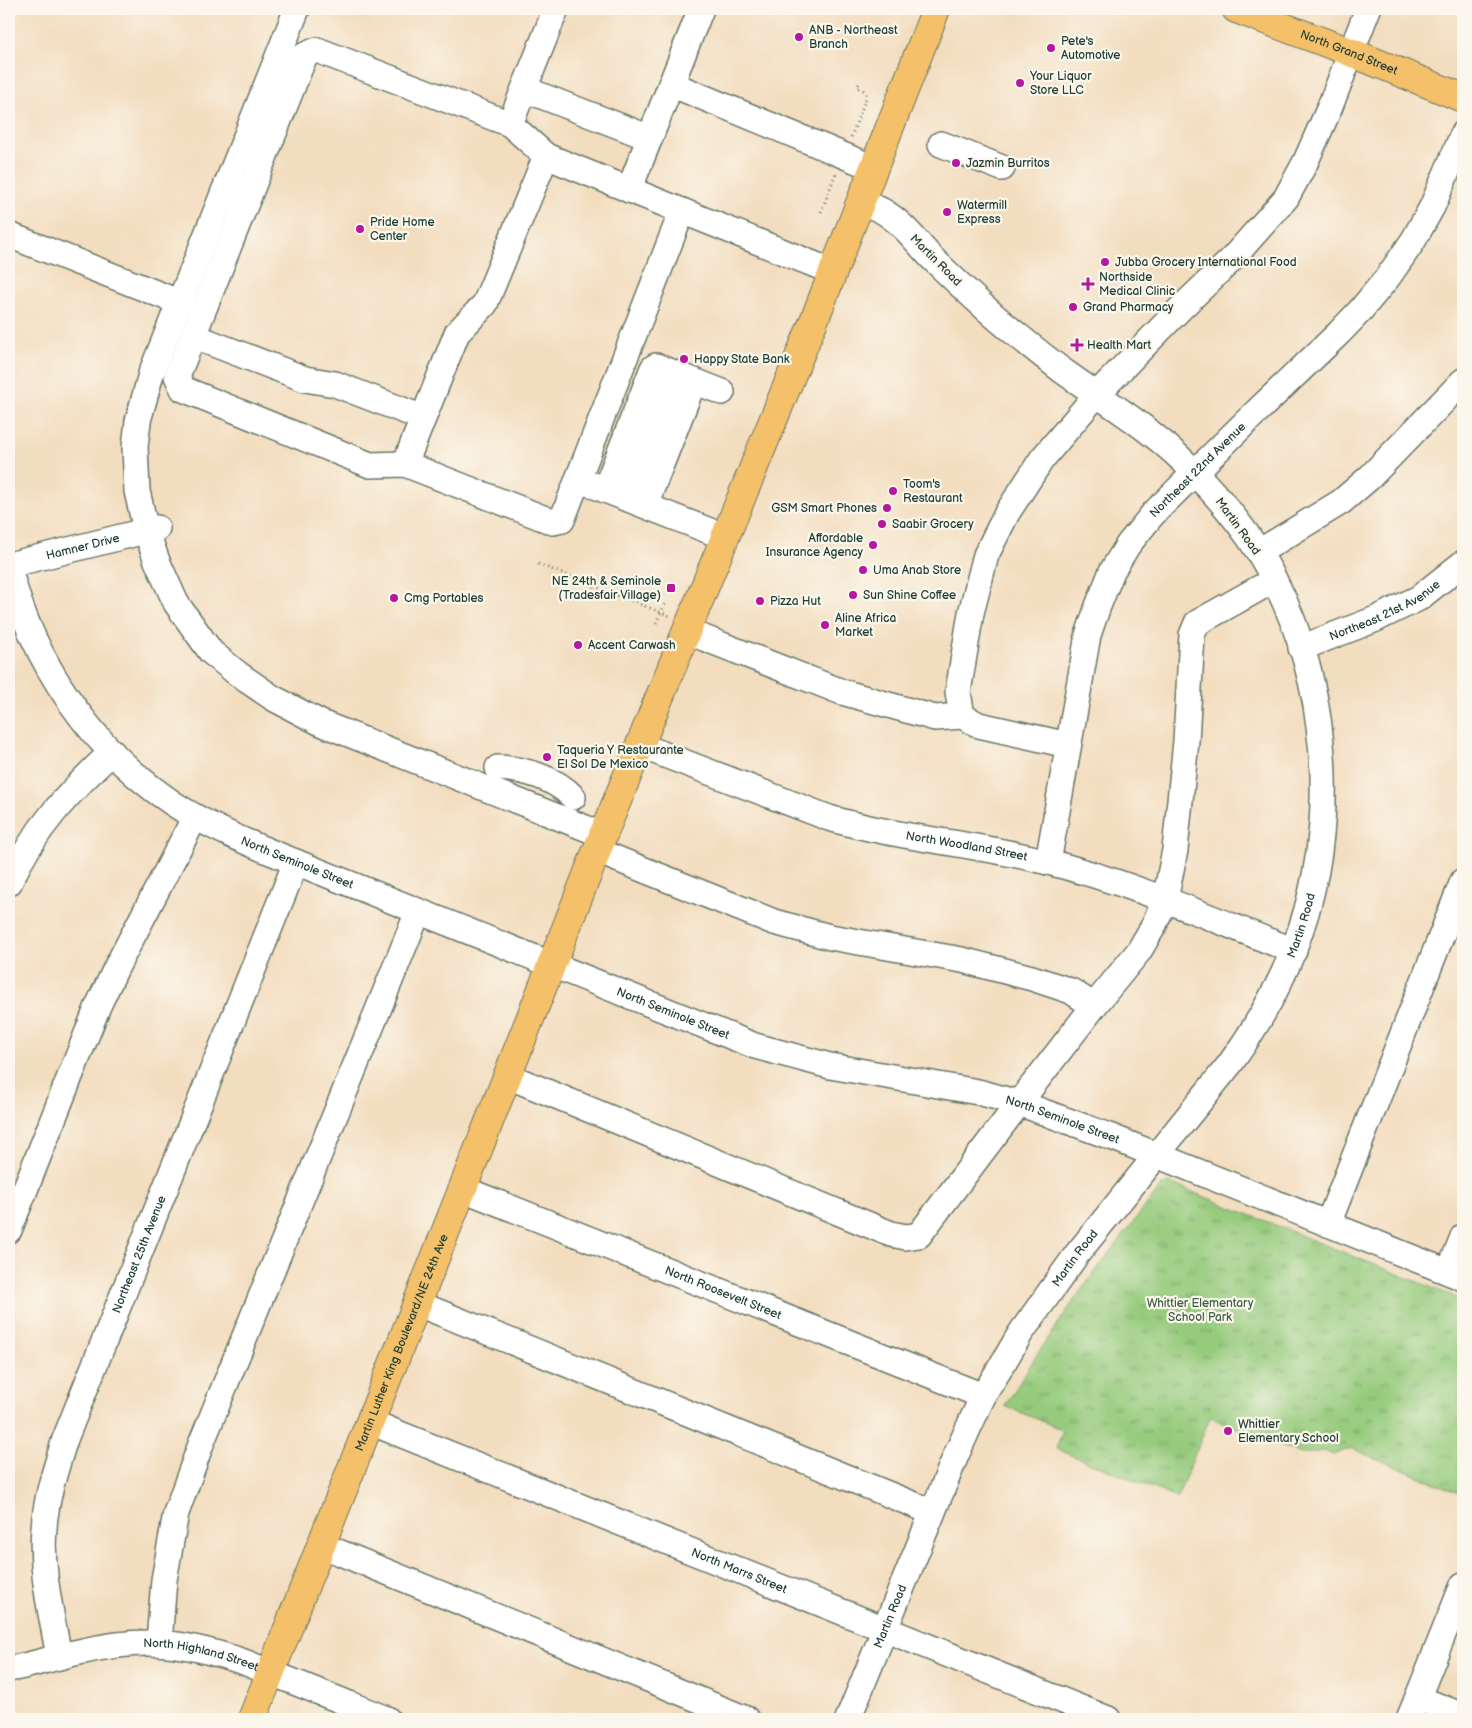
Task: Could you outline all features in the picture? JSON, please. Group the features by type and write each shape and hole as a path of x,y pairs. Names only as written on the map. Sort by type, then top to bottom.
{"main road":[{"path":"861,202 936,9"},
{"name":"North Grand Street","path":"1236,9 1350,52 1463,98"},
{"name":"Martin Luther King Boulevard/NE 24th Ave","path":"252,1719 639,745 861,202"}],"street":[{"path":"297,9 151,374 138,421 135,447 137,491 151,529 157,561 176,602 211,652 238,674 273,698 321,723 600,843 774,922 830,937 962,960 1032,978 1071,991 1094,1006"},
{"path":"510,124 556,9"},
{"path":"629,190 701,9"},
{"path":"962,716 958,692 971,613 986,555 1007,513 1042,459 1098,394 1181,308 1232,260 1286,198 1305,163 1329,109 1368,9"},
{"path":"682,212 562,520 553,522 405,464 370,465 183,389 177,376 306,55 317,50 510,124 546,156 833,272"},
{"path":"671,84 874,168"},
{"path":"524,89 650,138"},
{"name":"Northeast 22nd Avenue","path":"1048,862 1088,635 1112,572 1128,545 1153,514 1339,333 1388,277 1413,241 1432,207 1463,134"},
{"path":"941,144 1002,168"},
{"path":"405,464 457,333 485,304 546,156"},
{"name":"Martin Road","path":"848,1719 932,1512 983,1396 1020,1334 1049,1292 1077,1254 1230,1064 1251,1035 1267,1008 1294,950 1313,883 1320,844 1323,808 1323,768 1319,726 1309,675 1301,648 1288,611 1274,580 1259,552 1225,506 1182,459 1140,424 1062,370 988,311 890,215 861,202"},
{"path":"9,235 181,303"},
{"path":"193,336 305,379 335,384 423,418"},
{"path":"625,498 652,368 656,366 722,392"},
{"path":"625,498 684,377"},
{"path":"1259,552 1341,502 1369,478 1463,381"},
{"path":"578,479 725,537"},
{"name":"Hamner Drive","path":"9,566 151,529"},
{"name":"Northeast 21st Avenue","path":"1301,648 1376,619 1419,598 1463,563"},
{"name":"North Seminole Street","path":"9,566 25,620 58,684 74,706 112,752 149,786 195,817 244,841 755,1046 830,1066 978,1092 1018,1103 1156,1155 1456,1275"},
{"path":"508,1076 891,1234 906,1237 919,1235 1018,1103 1139,951 1153,927 1165,900 1175,850 1186,740 1192,635 1197,623 1274,580"},
{"path":"687,627 842,692 935,718 962,716 979,725 1068,745"},
{"name":"North Woodland Street","path":"639,745 829,818 861,828 988,848 1048,862 1165,900 1294,950"},
{"path":"9,883 34,837 50,816 68,794 112,752"},
{"path":"498,768 526,772 560,786 573,798"},
{"path":"9,1230 98,1006 195,817"},
{"name":"Northeast 25th Avenue","path":"59,1657 47,1592 43,1556 47,1501 56,1469 65,1439 296,862"},
{"path":"1328,1224 1463,881"},
{"path":"159,1642 164,1580 176,1513 194,1462 418,912"},
{"name":"North Roosevelt Street","path":"463,1189 983,1396"},
{"path":"1456,1275 1463,1237"},
{"path":"416,1303 932,1512"},
{"name":"North Marrs Street","path":"370,1422 1108,1719"},
{"path":"321,1545 746,1719"},
{"path":"1463,1586 1413,1709 1463,1716"},
{"name":"North Highland Street","path":"9,1669 109,1646 159,1642 182,1644 220,1654 387,1719"}],"path":[{"path":"538,564 661,613 687,627"},
{"path":"656,623 666,602"}],"green space":[{"name":"Whittier Elementary School Park","path":"1170,1183 1463,1300 1463,1495 1351,1448 1333,1455 1324,1451 1301,1454 1210,1417 1177,1498 1056,1449 1063,1430 1005,1406 1079,1293 1162,1185"}],"place":[{"name":"ANB - Northeast Branch","path":"799,37"},
{"name":"Pete's Automotive","path":"1051,48"},
{"name":"Your Liquor Store LLC","path":"1020,83"},
{"name":"Jazmin Burritos","path":"956,163"},
{"name":"Watermill Express","path":"947,212"},
{"name":"Pride Home Center","path":"360,229"},
{"name":"Jubba Grocery International Food","path":"1105,262"},
{"name":"Northside Medical Clinic","path":"1088,284"},
{"name":"Grand Pharmacy","path":"1073,307"},
{"name":"Health Mart","path":"1077,345"},
{"name":"Happy State Bank","path":"684,359"},
{"name":"Toom's Restaurant","path":"893,491"},
{"name":"GSM Smart Phones","path":"887,508"},
{"name":"Saabir Grocery","path":"882,524"},
{"name":"Affordable Insurance Agency","path":"873,545"},
{"name":"Uma Anab Store","path":"863,570"},
{"name":"NE 24th & Seminole (Tradesfair Village)","path":"671,588"},
{"name":"Sun Shine Coffee","path":"853,595"},
{"name":"Cmg Portables","path":"394,598"},
{"name":"Pizza Hut","path":"760,601"},
{"name":"Aline Africa Market","path":"825,625"},
{"name":"Accent Carwash","path":"578,645"},
{"name":"Taqueria Y Restaurante El Sol De Mexico","path":"547,757"},
{"name":"Whittier Elementary School","path":"1228,1431"}]}
